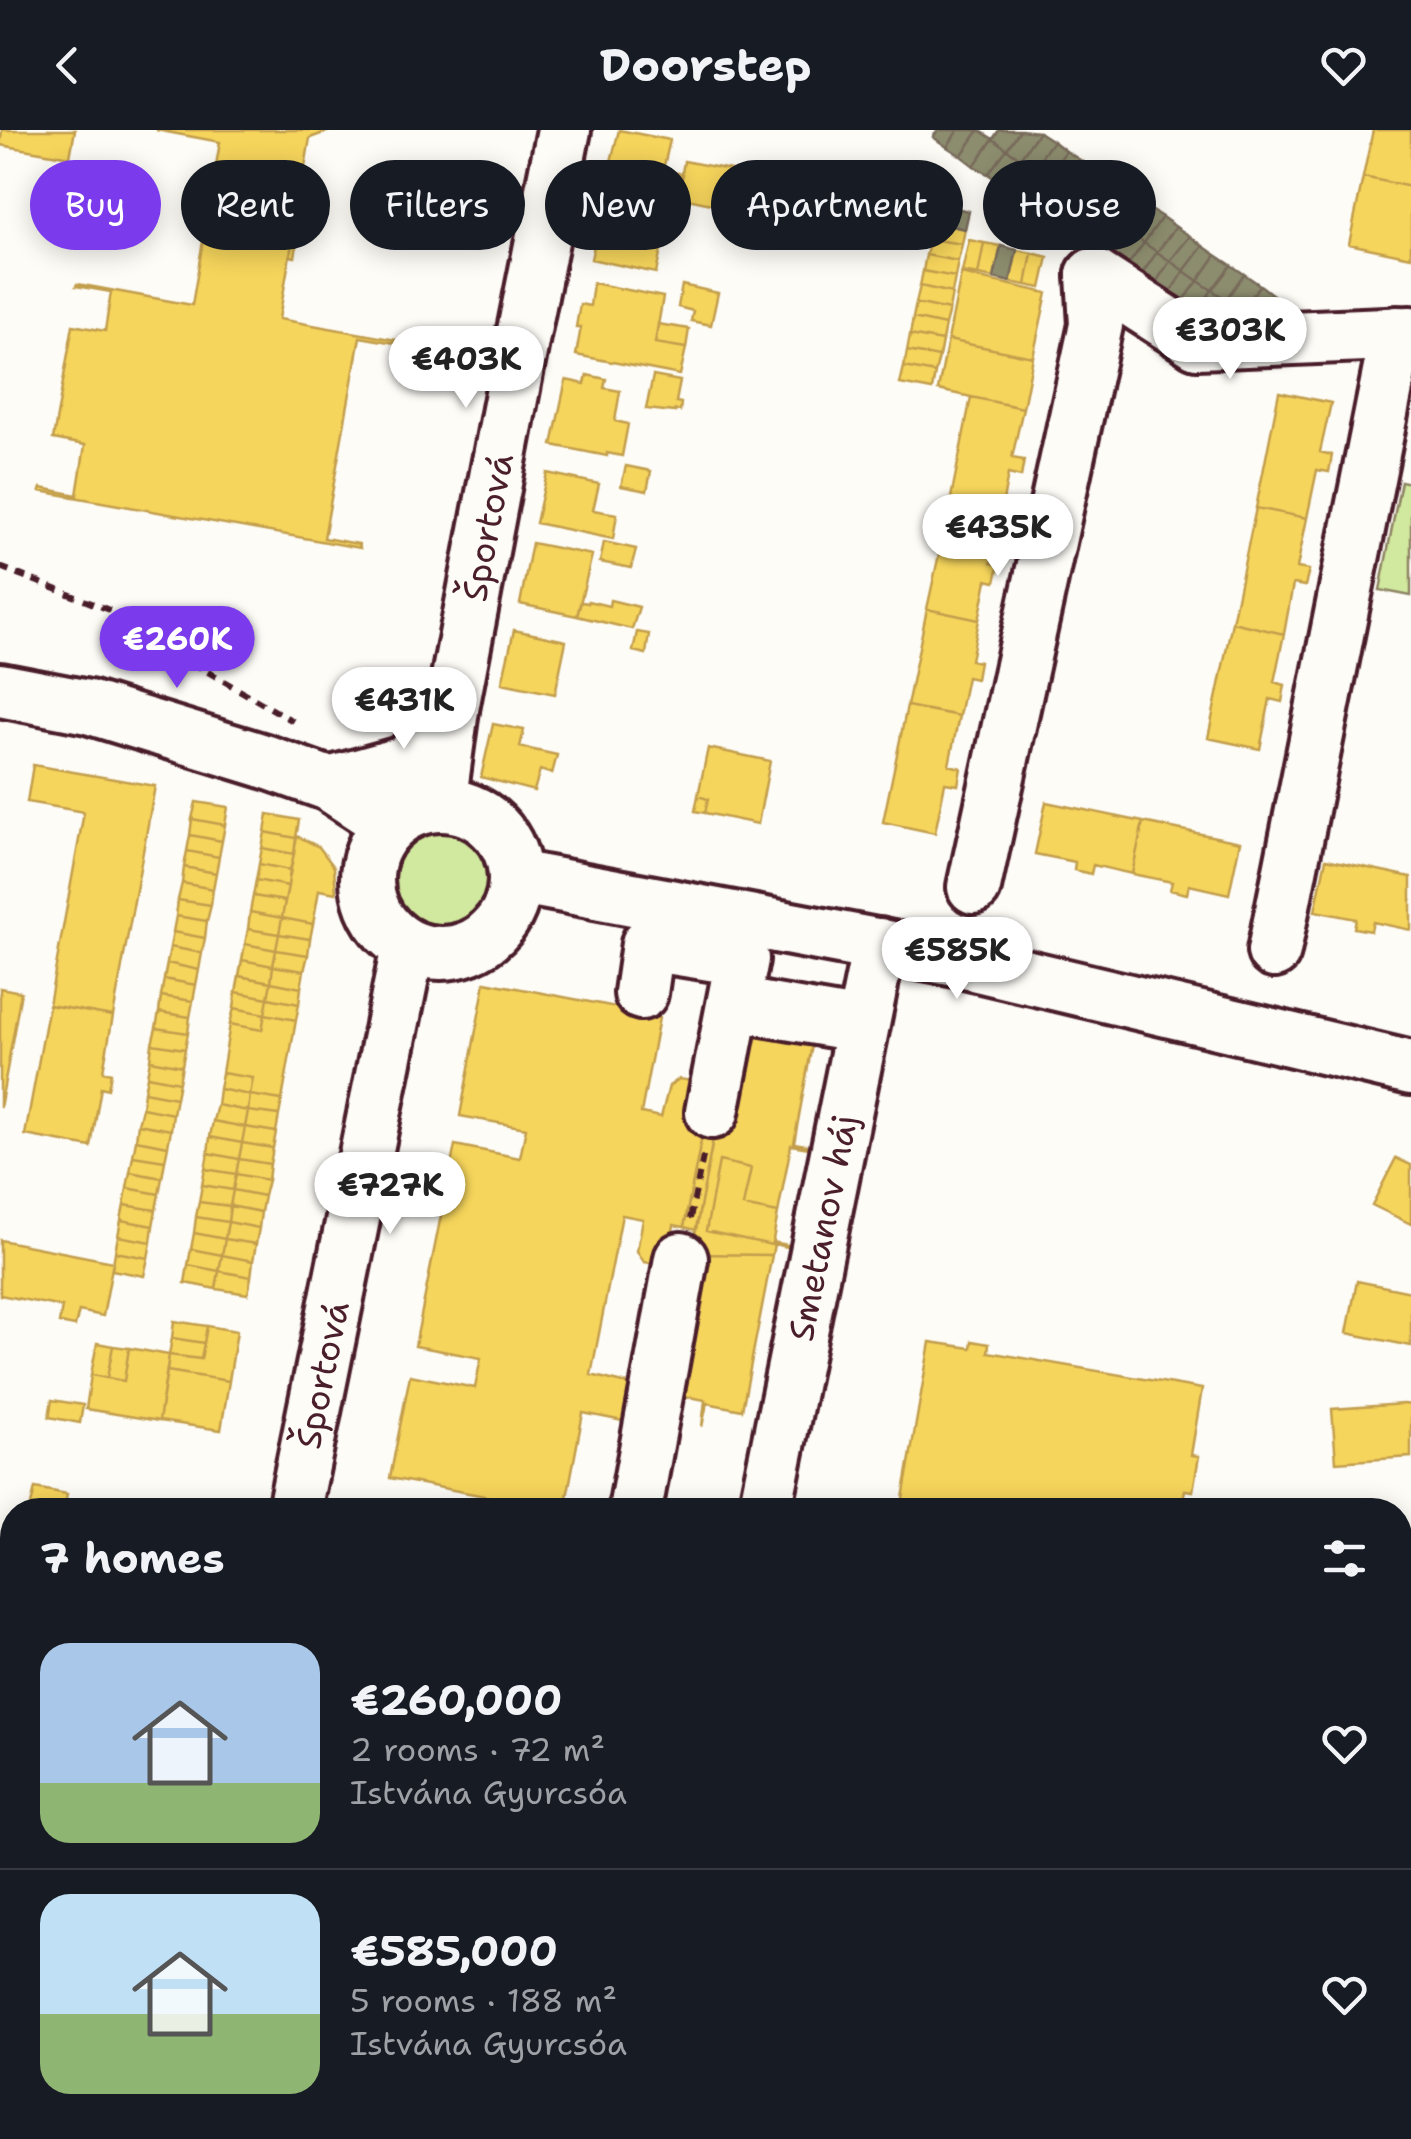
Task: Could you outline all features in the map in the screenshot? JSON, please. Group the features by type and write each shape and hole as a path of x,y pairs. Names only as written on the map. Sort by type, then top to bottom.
{"street":[{"name":"Športová","path":"439,805 452,710 564,130"},
{"path":"974,887 1096,326 1093,275 1197,342 1404,333 1274,951"},
{"path":"0,690 88,706 264,761 329,784 390,824"},
{"path":"329,784 408,762 452,710"},
{"path":"439,805 458,806 492,825 504,840 516,877 514,896 496,930 464,950 445,954 408,947 388,932 374,913 366,890 367,866 375,843 390,824 421,807 439,805"},
{"path":"516,877 961,961 1411,1068"},
{"path":"641,992 648,944 742,960 712,1112"},
{"name":"Smetanov háj","path":"767,1498 879,945"},
{"name":"Športová","path":"296,1498 408,947"},
{"path":"734,1004 862,1026"},
{"path":"637,1498 681,1259"}],"path":[{"path":"0,567 117,613 163,646 296,723"},
{"path":"681,1259 712,1112"}],"green space":[{"path":"1401,481 1411,483 1411,596 1380,590"},
{"path":"441,833 459,837 475,847 485,863 489,881 485,899 475,915 459,925 441,929 423,925 407,915 397,899 393,881 397,863 407,847 423,837"}],"building: Homes":[{"path":"2,130 75,130 70,157 0,145"},
{"path":"156,130 332,130 310,138 306,160 217,160 220,142"},
{"path":"619,130 670,140 665,160 611,160"},
{"path":"1373,130 1411,130 1411,187 1363,177"},
{"path":"691,162 711,166 711,204 691,200"},
{"path":"1363,177 1411,187 1411,257 1349,244"},
{"path":"969,240 983,243 978,275 962,272"},
{"path":"983,248 1000,250 994,278 978,275"},
{"path":"201,250 291,250 279,319 396,340 395,343 360,337 324,538 359,544 360,548 40,491 41,488 77,495 85,445 53,439 73,325 105,331 111,292 77,284 192,305"},
{"path":"593,250 661,250 656,273 591,259"},
{"path":"927,250 961,250 958,261 926,255"},
{"path":"1017,250 1032,253 1026,285 1010,282"},
{"path":"1032,253 1048,257 1041,288 1026,285"},
{"path":"926,255 958,261 955,277 923,271"},
{"path":"923,271 955,277 952,293 920,286"},
{"path":"961,274 1047,293 1033,357 948,340"},
{"path":"593,283 663,297 655,343 686,348 680,375 576,355 580,304 590,306"},
{"path":"682,285 718,293 711,325 691,321 693,311 678,307"},
{"path":"920,286 952,293 949,310 916,303"},
{"path":"916,303 949,310 945,325 913,318"},
{"path":"913,318 945,325 942,341 910,335"},
{"path":"658,324 689,329 686,348 655,343"},
{"path":"910,335 942,341 939,357 907,351"},
{"path":"948,340 1033,357 1023,408 938,390"},
{"path":"907,351 939,357 935,373 904,367"},
{"path":"904,367 935,373 932,390 900,384"},
{"path":"587,375 606,379 604,388 620,391 615,421 628,424 622,456 552,445 566,380 585,384"},
{"path":"653,376 680,381 676,402 681,403 680,411 646,409"},
{"path":"1279,392 1331,403 1320,452 1332,455 1329,472 1317,470 1307,518 1256,508"},
{"path":"971,397 1023,408 1012,458 1024,460 1021,477 1008,474 999,523 948,513"},
{"path":"626,466 651,471 647,491 621,486"},
{"path":"547,473 599,484 593,510 617,514 613,539 536,523"},
{"path":"1256,508 1307,518 1297,568 1309,570 1305,586 1293,584 1284,634 1232,622"},
{"path":"948,513 999,523 991,563 999,565 995,582 987,580 979,620 927,609"},
{"path":"604,542 636,549 631,568 600,562"},
{"path":"532,543 592,555 577,616 520,604"},
{"path":"610,600 639,607 632,629 577,616 581,602 609,606"},
{"path":"927,609 979,620 971,660 979,662 976,679 967,677 959,716 907,706"},
{"path":"1232,622 1284,634 1274,682 1285,685 1282,702 1270,699 1260,749 1208,738"},
{"path":"514,630 566,641 555,694 502,683"},
{"path":"637,632 649,634 646,654 633,651"},
{"path":"907,706 959,716 949,765 961,768 958,785 945,783 935,833 883,822"},
{"path":"493,724 524,730 520,747 557,755 552,774 540,770 534,791 481,777"},
{"path":"708,748 770,761 758,824 705,813 708,799 698,796"},
{"path":"33,765 155,786 113,1016 49,1005 84,812 27,802"},
{"path":"698,796 708,799 705,813 695,811"},
{"path":"196,802 228,807 225,825 192,819"},
{"path":"1046,802 1143,822 1132,874 1093,865 1091,874 1074,870 1075,862 1035,854"},
{"path":"268,814 299,820 296,838 265,832"},
{"path":"192,819 225,825 222,841 190,835"},
{"path":"1143,822 1240,842 1229,894 1189,885 1187,894 1170,890 1172,882 1132,874"},
{"path":"265,832 296,838 294,854 262,848"},
{"path":"190,835 222,841 219,857 187,851"},
{"path":"297,836 319,847 334,867 336,893 319,890 313,924 282,918"},
{"path":"262,848 294,854 290,870 259,864"},
{"path":"187,851 219,857 216,873 184,867"},
{"path":"1326,859 1411,877 1411,930 1373,922 1371,931 1354,928 1356,919 1315,911"},
{"path":"259,864 290,870 288,886 256,880"},
{"path":"184,867 216,873 213,889 182,883"},
{"path":"256,880 288,886 285,901 253,896"},
{"path":"182,883 213,889 211,905 178,900"},
{"path":"253,896 285,901 282,918 250,912"},
{"path":"178,900 211,905 207,921 176,916"},
{"path":"250,912 282,918 279,934 248,929"},
{"path":"176,916 207,921 205,938 173,932"},
{"path":"282,918 313,924 310,939 279,934"},
{"path":"248,929 279,934 276,950 245,944"},
{"path":"173,932 205,938 202,953 170,947"},
{"path":"279,934 310,939 308,955 276,950"},
{"path":"245,944 276,950 273,966 242,960"},
{"path":"170,947 202,953 199,970 167,963"},
{"path":"276,950 308,955 304,971 273,966"},
{"path":"242,960 273,966 271,982 239,976"},
{"path":"167,963 199,970 196,985 164,979"},
{"path":"273,966 304,971 301,988 271,982"},
{"path":"239,976 271,982 268,998 236,992"},
{"path":"164,979 196,985 193,1001 161,996"},
{"path":"271,982 301,988 299,1004 268,998"},
{"path":"485,982 616,1007 622,984 618,1010 659,1018 641,1113 661,1117 669,1086 679,1079 693,1081 704,1126 684,1227 674,1225 668,1258 658,1264 644,1262 637,1251 643,1219 622,1215 591,1375 644,1388 638,1424 583,1413 567,1498 495,1498 390,1478 410,1375 475,1388 481,1358 415,1346 455,1145 520,1158 526,1128 460,1116"},
{"path":"0,988 21,992 0,1108"},
{"path":"236,992 268,998 265,1014 234,1008"},
{"path":"161,996 193,1001 190,1017 159,1012"},
{"path":"268,998 299,1004 296,1020 265,1014"},
{"path":"49,1005 113,1016 103,1071 111,1073 108,1089 101,1087 91,1147 25,1135"},
{"path":"234,1008 265,1014 262,1030 230,1024"},
{"path":"159,1012 190,1017 188,1033 156,1028"},
{"path":"265,1014 296,1020 282,1100 250,1095 253,1078 222,1073 230,1024 262,1030"},
{"path":"780,1014 777,1039 812,1045 794,1143 817,1147 791,1145 778,1213 743,1206 751,1168 719,1161 706,1231 798,1247 774,1244 772,1255 691,1254 734,1032 775,1040"},
{"path":"156,1028 188,1033 185,1049 152,1044"},
{"path":"152,1044 185,1049 182,1066 150,1060"},
{"path":"150,1060 182,1066 179,1082 147,1076"},
{"path":"222,1073 253,1078 250,1095 219,1089"},
{"path":"147,1076 179,1082 176,1098 144,1092"},
{"path":"219,1089 250,1095 248,1111 217,1105"},
{"path":"144,1092 176,1098 173,1114 142,1108"},
{"path":"250,1095 282,1100 279,1115 248,1111"},
{"path":"217,1105 248,1111 245,1127 213,1121"},
{"path":"142,1108 173,1114 171,1130 138,1124"},
{"path":"248,1111 279,1115 276,1132 245,1127"},
{"path":"213,1121 245,1127 242,1143 210,1137"},
{"path":"138,1124 171,1130 168,1146 136,1140"},
{"path":"704,1126 715,1128 696,1230 684,1227"},
{"path":"245,1127 276,1132 273,1148 242,1143"},
{"path":"210,1137 242,1143 239,1159 208,1153"},
{"path":"136,1140 168,1146 165,1161 133,1156"},
{"path":"242,1143 273,1148 270,1164 239,1159"},
{"path":"208,1153 239,1159 236,1174 205,1169"},
{"path":"133,1156 165,1161 162,1178 130,1172"},
{"path":"1396,1158 1411,1165 1411,1224 1372,1205"},
{"path":"239,1159 270,1164 268,1180 236,1174"},
{"path":"719,1161 751,1168 743,1206 778,1213 772,1245 706,1231"},
{"path":"205,1169 236,1174 233,1190 202,1185"},
{"path":"130,1172 162,1178 159,1194 127,1188"},
{"path":"236,1174 268,1180 264,1196 233,1190"},
{"path":"202,1185 233,1190 230,1206 199,1202"},
{"path":"127,1188 159,1194 156,1210 124,1205"},
{"path":"233,1190 264,1196 261,1212 230,1206"},
{"path":"199,1202 230,1206 228,1222 196,1217"},
{"path":"124,1205 156,1210 153,1226 121,1220"},
{"path":"230,1206 261,1212 259,1228 228,1222"},
{"path":"196,1217 228,1222 225,1239 194,1233"},
{"path":"121,1220 153,1226 151,1242 118,1236"},
{"path":"228,1222 259,1228 256,1244 225,1239"},
{"path":"194,1233 225,1239 222,1255 191,1249"},
{"path":"118,1236 151,1242 148,1258 115,1252"},
{"path":"225,1239 256,1244 253,1261 222,1255"},
{"path":"0,1240 113,1262 103,1316 79,1311 75,1326 59,1323 62,1307 0,1295"},
{"path":"191,1249 222,1255 219,1271 188,1265"},
{"path":"115,1252 148,1258 144,1276 112,1270"},
{"path":"691,1254 772,1255 742,1410 707,1403 702,1427 705,1400 664,1392"},
{"path":"222,1255 253,1261 251,1277 219,1271"},
{"path":"188,1265 219,1271 216,1289 185,1283"},
{"path":"219,1271 251,1277 248,1294 216,1289"},
{"path":"1357,1281 1411,1292 1411,1346 1347,1333"},
{"path":"174,1321 207,1326 204,1343 172,1338"},
{"path":"207,1326 237,1331 229,1381 167,1371 169,1355 201,1359"},
{"path":"172,1338 204,1343 201,1359 169,1355"},
{"path":"972,1341 989,1344 988,1352 1202,1389 1191,1455 1199,1456 1193,1491 1185,1490 1183,1498 903,1498 930,1342 971,1348"},
{"path":"97,1343 113,1346 107,1378 91,1375"},
{"path":"113,1346 129,1348 124,1381 107,1378"},
{"path":"129,1348 169,1355 159,1421 86,1409 91,1375 124,1381"},
{"path":"167,1371 229,1381 221,1430 159,1421"},
{"path":"52,1400 83,1405 80,1423 49,1417"},
{"path":"1411,1405 1411,1457 1336,1462 1332,1409"},
{"path":"35,1488 67,1494 66,1498 33,1498"}],"building: Industry":[{"path":"938,130 958,130 947,147 933,137"},
{"path":"958,130 979,130 961,156 947,147"},
{"path":"979,130 993,139 974,166 961,156"},
{"path":"999,130 1020,130 1007,149 993,139"},
{"path":"1020,130 1039,132 1020,158 1007,149"},
{"path":"1039,132 1053,141 1039,160 1020,158"},
{"path":"993,139 1007,149 999,160 983,160 983,171 974,166"},
{"path":"1053,141 1066,151 1059,160 1039,160"},
{"path":"1007,149 1020,158 1019,160 999,160"},
{"path":"1066,151 1080,160 1059,160"},
{"path":"963,210 969,211 963,229"},
{"path":"1162,217 1176,227 1157,252 1154,250 1156,226"},
{"path":"1176,227 1190,236 1170,261 1157,252"},
{"path":"1190,236 1203,246 1184,271 1170,261"},
{"path":"1203,246 1216,255 1198,281 1184,271"},
{"path":"1000,250 1017,250 1010,282 994,278"},
{"path":"1098,250 1118,250 1112,259"},
{"path":"1118,250 1139,250 1125,269 1112,259"},
{"path":"1139,250 1157,252 1139,278 1125,269"},
{"path":"1157,252 1170,261 1153,287 1139,278"},
{"path":"1216,255 1231,265 1212,290 1198,281"},
{"path":"1170,261 1184,271 1167,297 1153,287"},
{"path":"1231,265 1244,274 1226,299 1212,290"},
{"path":"1184,271 1198,281 1180,306 1167,297"},
{"path":"1244,274 1260,285 1240,312 1225,301"},
{"path":"1198,281 1212,290 1194,316 1180,306"},
{"path":"1260,285 1273,295 1253,321 1240,312"},
{"path":"1212,290 1226,299 1207,325 1194,316"}]}
